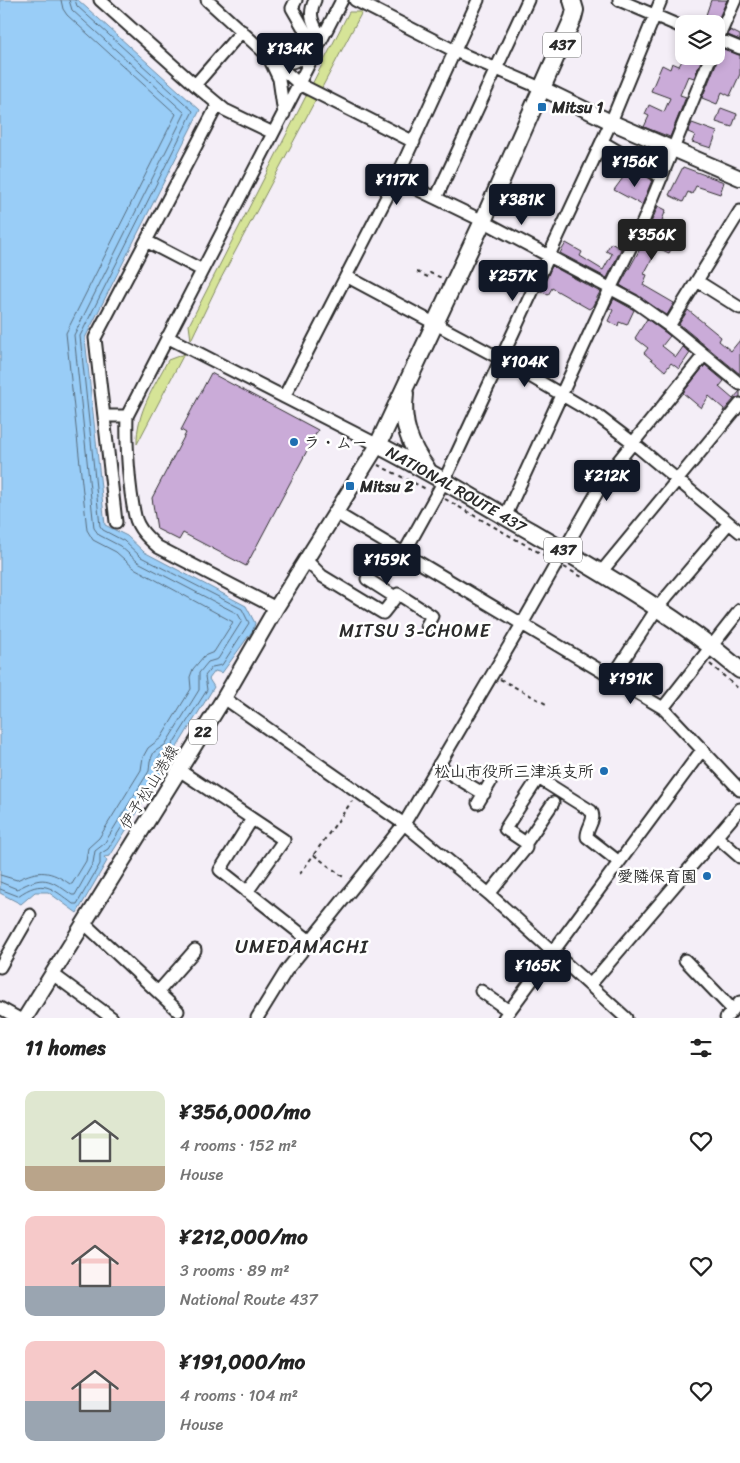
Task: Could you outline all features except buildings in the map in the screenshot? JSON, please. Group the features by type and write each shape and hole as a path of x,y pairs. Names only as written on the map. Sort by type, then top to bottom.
{"highway":[{"name":"NATIONAL ROUTE 437","path":"574,1 574,18 543,89 378,444 429,471 562,550 602,571 658,607 712,646 740,670"},
{"path":"406,385 403,408 407,432 415,453 429,471"}],"main road":[{"path":"543,89 611,122 740,178"},
{"name":"伊予松山港線","path":"25,1018 54,975 224,698 276,608 378,444"}],"street":[{"path":"100,0 218,104 273,134"},
{"path":"207,0 299,84 414,142"},
{"path":"296,0 292,8 316,52"},
{"path":"315,0 310,12 310,18 322,39"},
{"path":"276,608 158,547 143,533 135,517 126,437 127,416 342,0"},
{"path":"356,0 456,50 543,89"},
{"path":"284,397 396,179 478,0"},
{"path":"436,198 528,0"},
{"path":"619,0 675,24"},
{"path":"404,554 444,481 602,142 661,0"},
{"path":"725,23 735,0"},
{"path":"195,85 242,31"},
{"path":"725,43 740,48"},
{"path":"266,53 286,62 301,60 316,52"},
{"path":"266,53 279,79 284,114"},
{"path":"505,516 610,288 643,222 707,65"},
{"path":"116,522 96,338 218,104"},
{"path":"602,142 662,177"},
{"path":"396,179 483,221 634,302 669,326 740,384"},
{"path":"669,326 740,211"},
{"path":"146,241 202,270"},
{"path":"346,276 435,322 598,416 632,442 676,481 736,526 658,607 611,679"},
{"path":"697,281 740,308"},
{"path":"167,337 378,444"},
{"path":"257,1018 286,971 404,824 607,475 704,355"},
{"path":"602,571 740,404"},
{"path":"104,416 127,416"},
{"path":"336,513 611,679 663,708 740,790"},
{"path":"306,560 322,576 383,613 398,594 432,616 427,625"},
{"path":"367,579 396,597"},
{"path":"663,708 740,610"},
{"path":"224,698 360,791 404,824 489,894 626,1018"},
{"path":"481,991 506,1015 702,750"},
{"path":"439,764 481,799 490,783"},
{"path":"179,770 284,840 247,892"},
{"path":"526,843 505,829 537,780 540,779 591,811 593,820 586,832 587,838 619,862"},
{"path":"489,894 526,848 526,843 553,803"},
{"path":"590,985 740,809"},
{"path":"252,819 220,870 310,941"},
{"path":"717,837 740,857"},
{"path":"0,967 30,915"},
{"path":"85,924 178,1010"},
{"path":"158,992 195,950"},
{"path":"685,960 733,1010"},
{"path":"54,975 112,1018"},
{"path":"0,1008 18,1018"}],"path":[{"path":"417,272 428,277 430,273 454,283"},
{"path":"492,674 548,705"},
{"path":"300,874 360,791"},
{"path":"314,854 354,885"}],"green space":[{"path":"349,12 362,12 218,284 191,340 189,325"},
{"path":"184,354 137,444 139,422 152,390 168,360"}],"water":[{"path":"0,0 78,0 200,110 85,338 105,525 127,536 144,552 246,606 255,623 253,630 222,673 215,671 209,679 214,687 171,757 164,757 160,767 163,771 110,856 104,857 107,861 77,913 48,892 35,892 21,904 0,893"}],"place":[{"name":"Mitsu 1","path":"542,107"},
{"name":"ラ・ムー","path":"294,442"},
{"name":"Mitsu 2","path":"350,486"},
{"name":"松山市役所三津浜支所","path":"604,771"},
{"name":"愛隣保育園","path":"707,876"}],"district":[{"name":"MITSU 3-CHOME","path":"415,631"},
{"name":"UMEDAMACHI","path":"302,946"}]}
